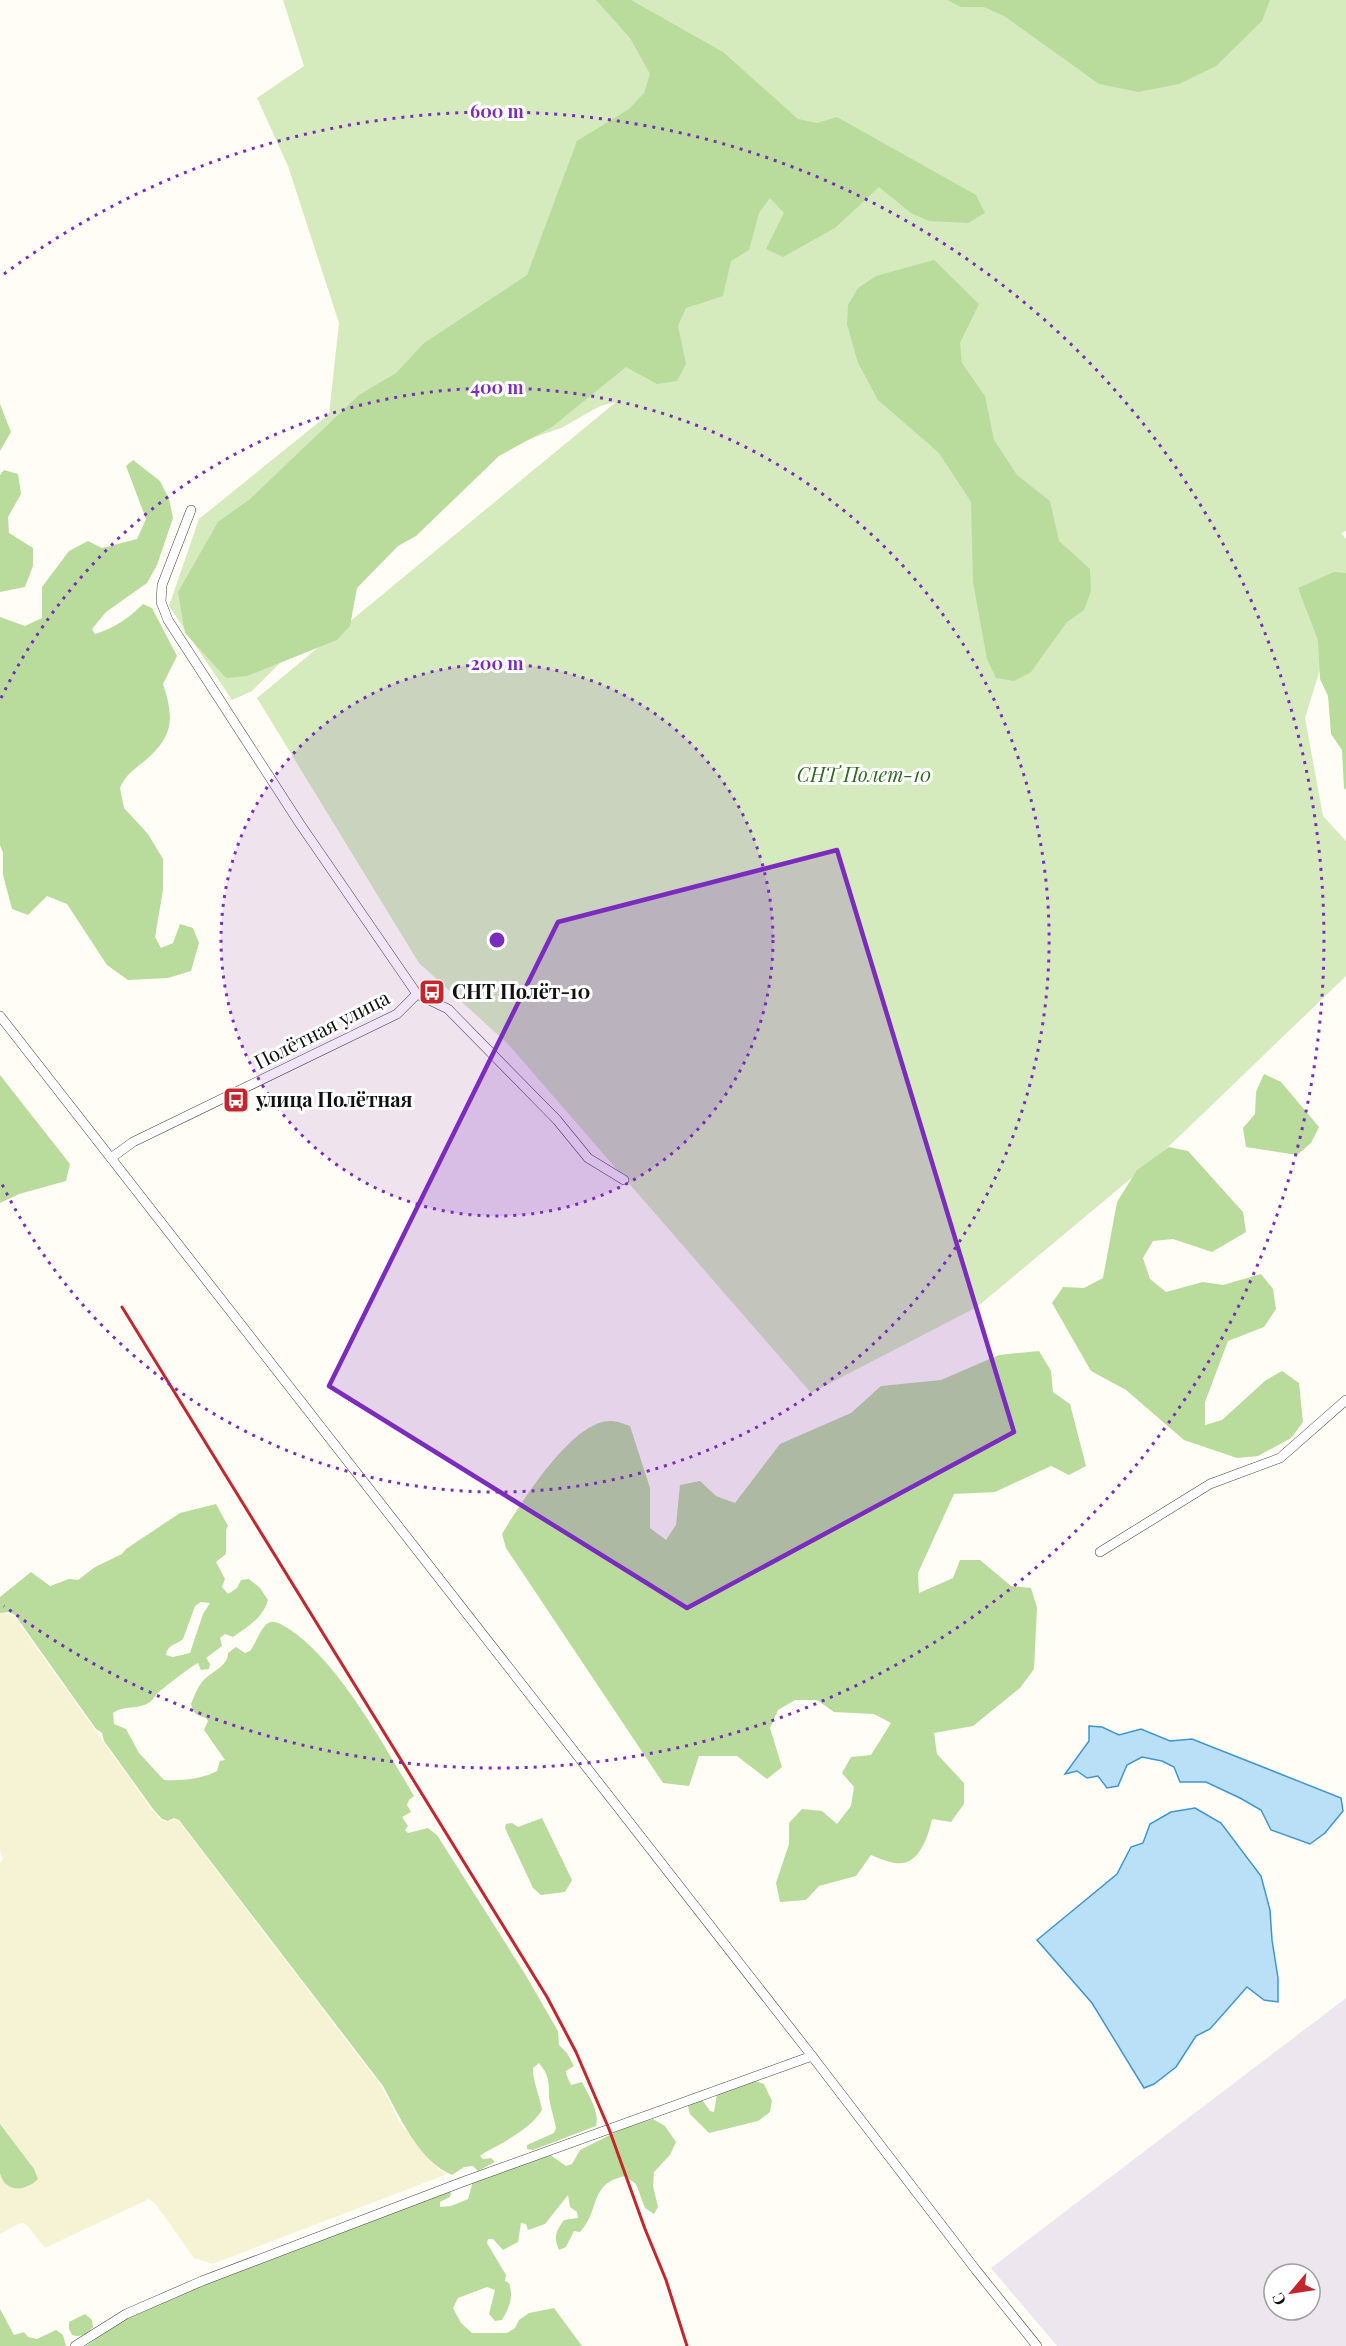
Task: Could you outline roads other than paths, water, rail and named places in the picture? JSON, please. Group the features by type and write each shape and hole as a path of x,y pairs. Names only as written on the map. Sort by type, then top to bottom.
{"street":[{"path":"191,510 162,585 161,602 168,620 300,824 417,994 448,1009 557,1120 588,1158 624,1180"},
{"name":"Полётная улица","path":"111,1158 134,1142 397,1014 417,994"},
{"path":"0,1016 1037,2346"},
{"path":"1100,1552 1209,1484 1280,1458 1346,1400"},
{"path":"75,2346 126,2314 202,2281 465,2181 812,2056"}],"water":[{"path":"1089,1726 1102,1727 1119,1735 1141,1729 1170,1741 1192,1739 1341,1798 1343,1811 1325,1833 1310,1844 1271,1830 1261,1810 1240,1798 1206,1782 1180,1782 1174,1767 1162,1761 1142,1757 1127,1765 1118,1786 1107,1788 1098,1776 1087,1778 1077,1771 1065,1774 1089,1741"},
{"path":"1195,1808 1221,1823 1261,1876 1270,1910 1278,1978 1278,2002 1264,2000 1247,1987 1210,2029 1196,2036 1176,2067 1154,2084 1144,2088 1092,2003 1037,1940 1117,1874 1131,1847 1143,1843 1150,1824 1171,1812"}],"railway":[{"path":"122,1307 547,1997 576,2052 609,2129 666,2280 687,2346"}],"place":[{"name":"СНТ Полёт-10","path":"432,992"},
{"name":"улица Полётная","path":"236,1100"}],"park label":[{"name":"СНТ Полет-10","path":"864,775"}]}
